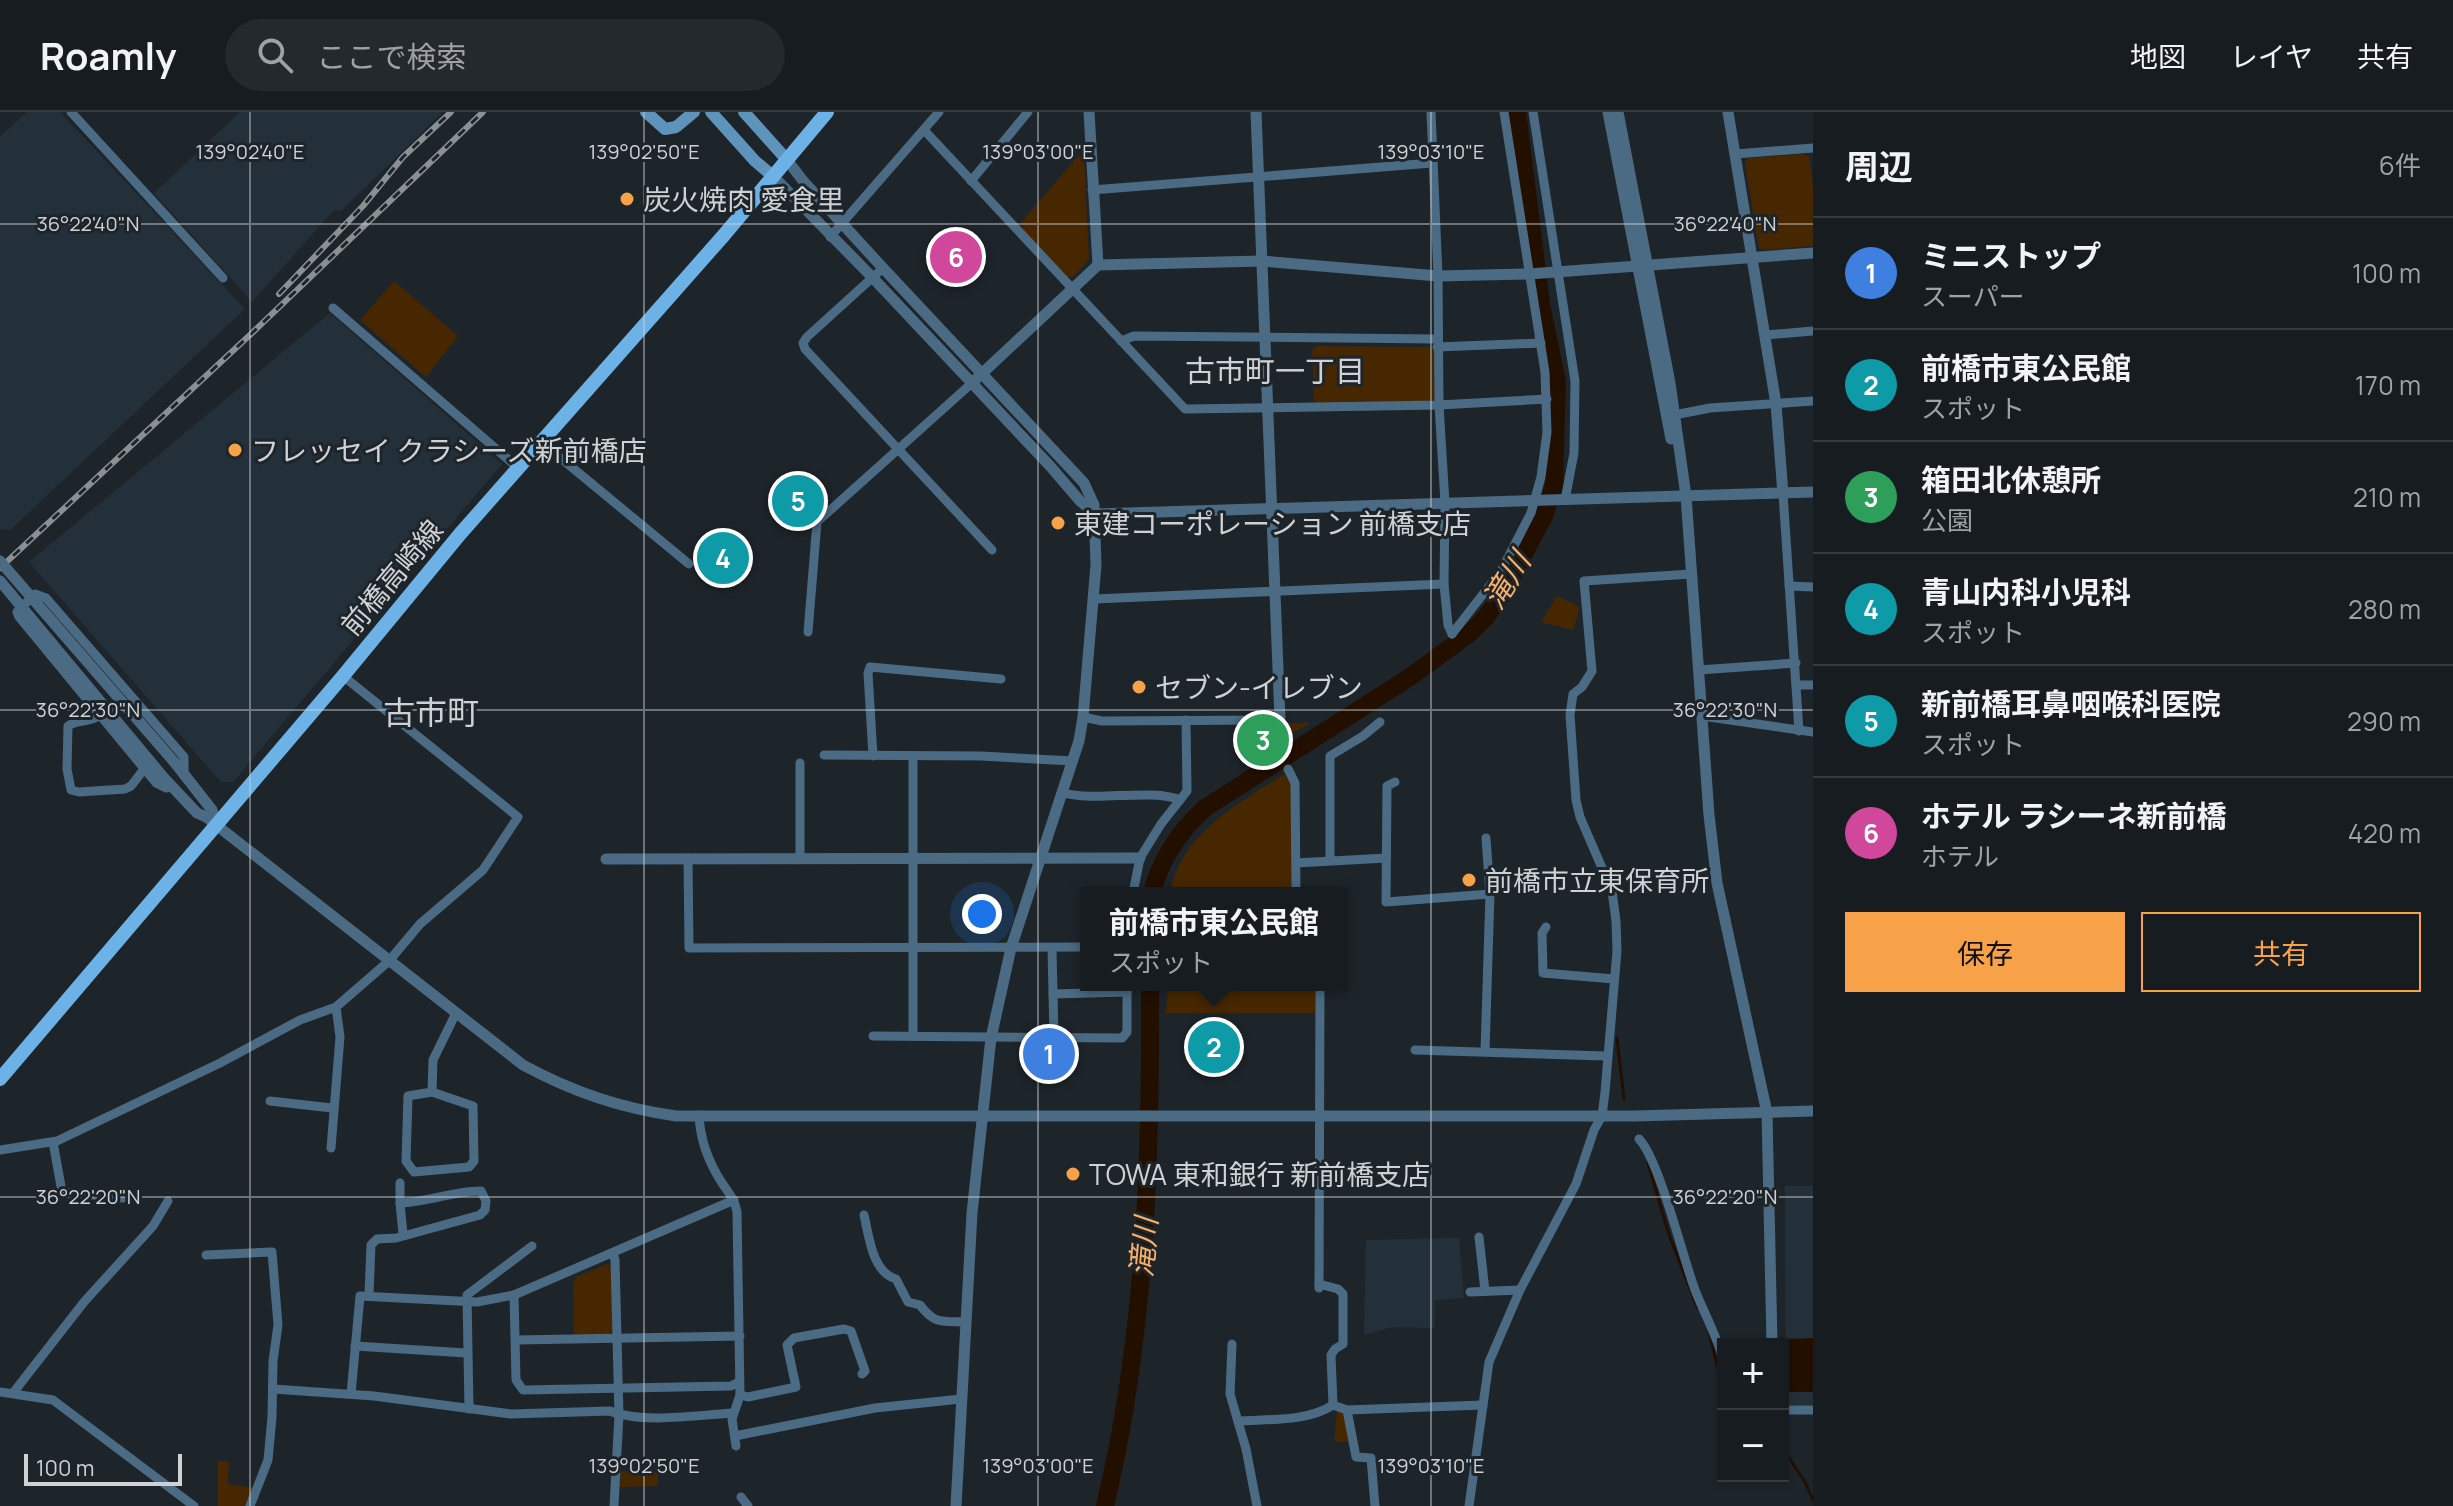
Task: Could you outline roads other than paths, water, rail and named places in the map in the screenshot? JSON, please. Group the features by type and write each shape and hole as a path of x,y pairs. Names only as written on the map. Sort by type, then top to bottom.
{"main road":[{"path":"646,112 665,129 676,127 696,112 744,156 755,161"},
{"path":"711,112 755,161 774,177"},
{"path":"744,112 787,160"},
{"name":"前橋高崎線","path":"0,1079 517,467 774,177 827,112"}],"street":[{"path":"71,112 223,278"},
{"path":"830,237 939,112"},
{"path":"971,181 1028,112"},
{"path":"1089,112 1098,265"},
{"path":"1083,717 1102,721 1280,720 1256,112"},
{"path":"1431,112 1438,276 1439,405 1445,503 1444,584 1448,625 1452,634 1501,571 1538,501 1546,442 1547,399 1541,343 1504,112"},
{"path":"1533,112 1576,395 1574,453 1563,500"},
{"path":"1608,112 1643,265"},
{"path":"1618,112 1686,496 1717,883 1767,1113 1772,1338"},
{"path":"1728,112 1776,404 1799,731"},
{"path":"924,130 1185,409 1439,405 1547,399"},
{"path":"1735,154 1813,148"},
{"path":"787,160 976,378"},
{"path":"1092,190 1432,163"},
{"path":"774,177 830,237 1084,483 1096,514 1094,599 1083,717 1073,761 1011,948 991,1038 981,1114 956,1506"},
{"path":"808,632 817,522 1098,265 1262,261 1438,276 1557,273 1813,253"},
{"path":"883,268 803,343 805,349 992,550"},
{"path":"333,308 517,467"},
{"path":"1765,335 1813,331"},
{"path":"1121,341 1134,336 1541,343"},
{"path":"1670,416 1710,408 1813,401"},
{"path":"540,441 689,564"},
{"path":"1096,514 1813,492"},
{"path":"0,561 176,764 212,810 216,825"},
{"path":"1469,1506 1494,1347 1520,1290 1566,1205 1602,1116 1617,938 1612,891 1580,817 1576,800 1571,706 1573,694 1582,687 1592,671 1584,581 1691,574"},
{"path":"0,581 197,813 523,1065 578,1092 634,1109 676,1116 1602,1116 1813,1111"},
{"path":"1094,599 1444,584"},
{"path":"1789,586 1813,587"},
{"path":"169,783 160,786 144,769 19,617 19,608 35,594 46,598 184,757 184,776"},
{"path":"1699,670 1796,663"},
{"path":"873,756 870,667 1001,679"},
{"path":"0,1150 53,1142 220,1063 300,1020 336,1007 389,961 420,924 483,870 518,817 343,676"},
{"path":"1798,685 1813,685"},
{"path":"100,715 91,721 74,722 68,726 67,769 71,790 125,789 144,769"},
{"path":"1702,716 1813,732"},
{"path":"1134,887 1140,858 1187,791 1186,720"},
{"path":"1330,860 1330,756 1380,722"},
{"path":"824,755 995,756 1073,761"},
{"path":"913,756 913,1036"},
{"path":"800,763 800,858"},
{"path":"1288,769 1295,783 1296,887"},
{"path":"1395,782 1387,786 1386,902 1490,894"},
{"path":"1063,793 1082,797 1166,797 1180,800"},
{"path":"1485,1051 1490,894 1486,838"},
{"path":"688,858 689,948 1080,947"},
{"path":"606,859 1140,858"},
{"path":"1296,863 1386,858"},
{"path":"1546,927 1542,933 1543,973 1614,979"},
{"path":"1052,948 1054,1038"},
{"path":"1053,994 1090,991"},
{"path":"873,1036 1122,1038 1127,1032 1127,991"},
{"path":"1320,991 1319,1286 1338,1289 1343,1294 1343,1344 1331,1355 1333,1405"},
{"path":"331,1148 340,1037 336,1007"},
{"path":"432,1092 433,1060 456,1013"},
{"path":"1415,1050 1606,1056"},
{"path":"432,1092 473,1106 474,1161 469,1167 414,1172 408,1167 408,1096 432,1092"},
{"path":"270,1101 332,1108"},
{"path":"699,1115 702,1141 721,1182 734,1200 737,1212 740,1336 737,1383 740,1395 733,1413 735,1441 875,1408 961,1399"},
{"path":"1639,1139 1645,1145 1717,1344"},
{"path":"53,1142 62,1192 123,1198"},
{"path":"400,1183 403,1234"},
{"path":"369,1295 371,1245 377,1239 396,1238 480,1215 485,1210 486,1201 481,1191 400,1203"},
{"path":"351,1394 359,1299 362,1295 485,1302 514,1295 734,1200"},
{"path":"13,1393 84,1302 153,1226 168,1201"},
{"path":"864,1215 871,1247 882,1271 896,1279 908,1302 920,1305 933,1319 966,1322"},
{"path":"1479,1237 1485,1291"},
{"path":"469,1409 467,1295 532,1246"},
{"path":"206,1255 272,1252 278,1325 268,1460 250,1506"},
{"path":"613,1253 619,1415 614,1506"},
{"path":"1470,1292 1520,1290"},
{"path":"514,1295 516,1380 523,1390 731,1386 737,1383"},
{"path":"740,1395 748,1397 796,1387 787,1345 794,1338 844,1329 851,1331 865,1371 862,1374"},
{"path":"516,1340 740,1336"},
{"path":"1232,1344 1230,1394 1257,1506"},
{"path":"355,1346 466,1353"},
{"path":"273,1389 351,1394 511,1414 610,1411 619,1415 655,1417 733,1413"},
{"path":"0,1392 53,1400 194,1506"},
{"path":"1333,1405 1347,1410 1483,1405"},
{"path":"1238,1421 1308,1415 1322,1412 1333,1405"},
{"path":"1347,1410 1356,1457 1371,1458 1375,1506"},
{"path":"1789,1410 1813,1410"},
{"path":"741,1497 748,1506"}],"waterway":[{"name":"滝川","path":"1154,887 1172,847 1205,808 1410,677 1470,633 1502,595 1544,516 1554,486 1557,382 1541,304 1517,112"},
{"name":"滝川","path":"1105,1506 1119,1442 1138,1312 1147,1182 1150,991"},
{"path":"1617,1038 1624,1099"},
{"path":"1648,1163 1668,1232 1697,1307"},
{"path":"1709,1332 1717,1364"},
{"path":"1789,1458 1813,1500"}],"railway":[{"path":"279,294 363,206 403,157 451,112"},
{"path":"0,568 483,112"}],"place":[{"name":"炭火焼肉 愛食里","path":"627,199"},
{"name":"ホテル ラシーネ新前橋","path":"956,257"},
{"name":"フレッセイ クラシーズ新前橋店","path":"235,450"},
{"name":"新前橋耳鼻咽喉科医院","path":"798,501"},
{"name":"東建コーポレーション 前橋支店","path":"1058,523"},
{"name":"青山内科小児科","path":"723,558"},
{"name":"セブン-イレブン","path":"1139,687"},
{"name":"箱田北休憩所","path":"1263,740"},
{"name":"前橋市立東保育所","path":"1469,880"},
{"name":"前橋市東公民館","path":"1214,1047"},
{"name":"ミニストップ","path":"1049,1054"},
{"name":"TOWA 東和銀行 新前橋支店","path":"1073,1174"}],"district":[{"name":"古市町一丁目","path":"1275,370"},
{"name":"古市町","path":"431,712"}]}
